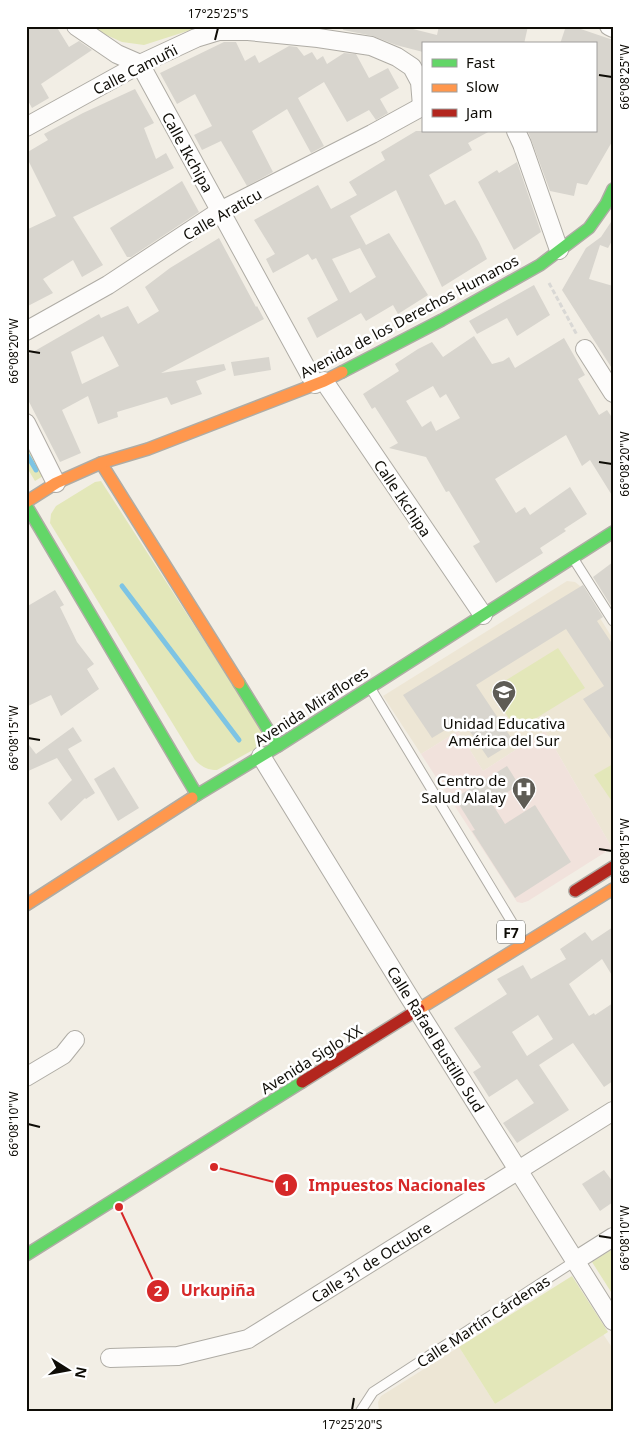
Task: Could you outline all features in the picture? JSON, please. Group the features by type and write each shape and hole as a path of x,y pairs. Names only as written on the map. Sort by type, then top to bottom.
{"main road":[{"name":"Avenida de los Derechos Humanos","path":"26,503 56,483 102,463 148,449 319,383 442,320 540,265 589,228 606,204 613,189"},
{"path":"102,463 278,746"},
{"path":"26,503 197,795"},
{"name":"Avenida Miraflores","path":"26,906 197,795 278,746 613,532"},
{"path":"564,898 613,867"},
{"name":"Avenida Siglo XX","path":"26,1255 613,889"}],"street":[{"path":"76,26 116,54 140,64"},
{"path":"609,26 613,28"},
{"name":"Calle Camuñi","path":"26,127 140,64 196,38 219,31 319,32 372,46 397,57 412,67 420,82 422,106"},
{"name":"Calle Ikchipa","path":"140,64 220,211 319,383 483,616"},
{"name":"Calle Araticu","path":"26,331 108,285 220,211 363,139 422,106"},
{"path":"516,132 559,250"},
{"path":"585,350 613,393"},
{"path":"26,423 56,483"},
{"name":"Calle Rafael Bustillo Sud","path":"261,756 417,1010 613,1321"},
{"path":"26,1077 63,1055 75,1040"},
{"name":"Calle 31 de Octubre","path":"110,1358 178,1356 248,1339 613,1112"},
{"name":"Calle Martín Cárdenas","path":"575,1261 613,1237"}],"lane":[{"path":"573,558 613,621"},
{"path":"370,686 516,929"},
{"name":"Calle Martín Cárdenas","path":"360,1412 373,1392 575,1261"}],"path":[{"path":"540,265 585,350"}],"shaded area":[{"name":"Unidad Educativa América del Sur","path":"567,581 575,582 580,586 613,639 612,848 545,731 483,771 458,731 421,754 383,696"},
{"name":"Centro de Salud Alalay","path":"458,731 483,771 545,731 612,848 528,901 517,902 421,754"},
{"path":"603,1334 613,1349 613,1412 379,1412 378,1402 381,1396 459,1347 495,1404"}],"green space":[{"path":"93,26 203,26 144,45 122,42 102,33"},
{"path":"26,434 48,473 35,481 26,466"},
{"path":"101,481 269,741 217,770 205,768 195,760 50,523 51,514 56,506 95,482"},
{"path":"558,648 585,688 517,730 490,690"},
{"path":"613,764 613,803 594,775"},
{"path":"613,1249 613,1295 592,1262"},
{"path":"572,1276 608,1332 495,1404 459,1347"}],"building":[{"path":"26,26 56,26 69,47 79,41 92,50 41,84 49,98 32,108 26,97"},
{"path":"344,26 401,26 437,35 439,26 528,26 524,42 422,42 422,52 396,45 373,36 343,30"},
{"path":"566,26 572,26 613,40 613,140 587,185 577,183 574,196 550,191 528,132 596,132 596,42 561,42"},
{"path":"224,42 236,42 245,61 255,55 259,63 289,46 297,47 304,56 312,52 317,60 323,56 327,64 344,53 356,54 369,78 388,68 399,88 380,99 388,113 376,120 369,110 347,122 324,82 298,98 324,146 311,153 287,109 252,131 273,172 247,186 221,141 202,150 194,135 212,126 195,94 177,104 160,73"},
{"path":"135,89 154,123 144,128 156,159 166,153 174,168 73,217 103,265 82,277 73,260 43,279 53,293 26,307 26,230 56,216 26,153 48,140 44,134 83,113"},
{"path":"416,131 488,132 468,143 472,150 429,175 445,205 455,200 487,259 442,287 396,190 350,216 366,245 389,233 428,295 398,314 393,305 366,321 361,313 317,338 307,318 338,300 316,258 312,260 308,254 273,273 266,259 275,254 254,220 318,185 331,209 357,195 349,182 385,160 381,152","holes":["360,248 376,277 350,293 332,259"]},
{"path":"517,162 541,232 514,250 478,182 497,170 499,173"},
{"path":"182,181 199,212 131,257 127,257 110,228"},
{"path":"613,219 613,239 608,248 600,245 589,279 613,286 613,370 562,290 586,248 601,237"},
{"path":"219,238 264,319 161,373 224,364 226,370 196,381 202,394 171,405 167,397 117,412 118,417 98,424 88,396 62,410 81,453 60,462 26,396 26,356 99,314 101,318 128,306 138,324 159,311 145,287 170,268","holes":["103,336 119,366 82,384 71,352"]},
{"path":"534,285 550,315 517,336 507,318 477,334 469,321"},
{"path":"474,336 492,364 509,357 515,368 564,338 585,375 578,379 599,415 607,410 613,419 613,497 590,460 582,466 566,435 495,479 516,513 525,507 530,515 570,487 587,514 540,548 543,553 496,583 473,546 480,542 449,491 446,492 426,457 389,448 398,443 375,407 372,409 363,394 399,371 395,364 432,342 443,357","holes":["433,386 440,398 446,394 460,418 436,431 431,421 422,427 406,401"]},
{"path":"269,357 271,370 234,376 231,362"},
{"path":"613,562 613,609 593,577"},
{"path":"583,585 603,617 597,621 613,645 613,742 583,699 604,686 566,629 476,685 514,742 488,758 462,720 432,738 403,695"},
{"path":"55,590 64,605 60,607 77,642 94,664 87,669 99,689 61,716 51,695 26,707 26,607"},
{"path":"73,727 82,741 68,749 95,793 85,798 61,821 48,803 72,780 57,758 26,772 26,741 36,754"},
{"path":"507,766 519,785 491,802 505,824 535,805 571,862 515,898 472,831 475,830 455,798"},
{"path":"114,767 139,808 118,821 94,779"},
{"path":"613,927 613,977 602,959 569,984 589,1016 594,1013 595,1015 613,1003 613,1081 604,1087 573,1043 539,1065 569,1110 517,1143 503,1123 534,1103 517,1079 489,1097 473,1072 481,1067 454,1028 507,994 497,979 523,965 531,979 566,959 560,949 585,932 592,941","holes":["538,1015 553,1039 527,1056 512,1032"]},
{"path":"604,1170 613,1182 613,1202 600,1211 582,1184"}],"waterway":[{"path":"26,453 36,470"},
{"path":"122,586 239,740"}],"traffic: fast":[{"path":"342,372 442,320 540,265 589,228 606,204 613,189"},
{"path":"26,505 197,795"},
{"path":"192,798 278,746 613,532"},
{"path":"239,683 278,746"},
{"path":"26,1255 302,1082"}],"traffic: slow":[{"path":"26,502 56,483 101,463 148,449 324,381 342,372"},
{"path":"101,463 239,683"},
{"path":"26,905 192,798"},
{"path":"419,1009 613,889"}],"traffic: jam":[{"path":"575,891 613,867"},
{"path":"302,1082 419,1009"}],"place":[{"name":"Unidad Educativa América del Sur","path":"504,713"},
{"name":"Centro de Salud Alalay","path":"524,810"},
{"name":"Impuestos Nacionales","path":"214,1167"},
{"name":"Urkupiña","path":"119,1207"}]}
